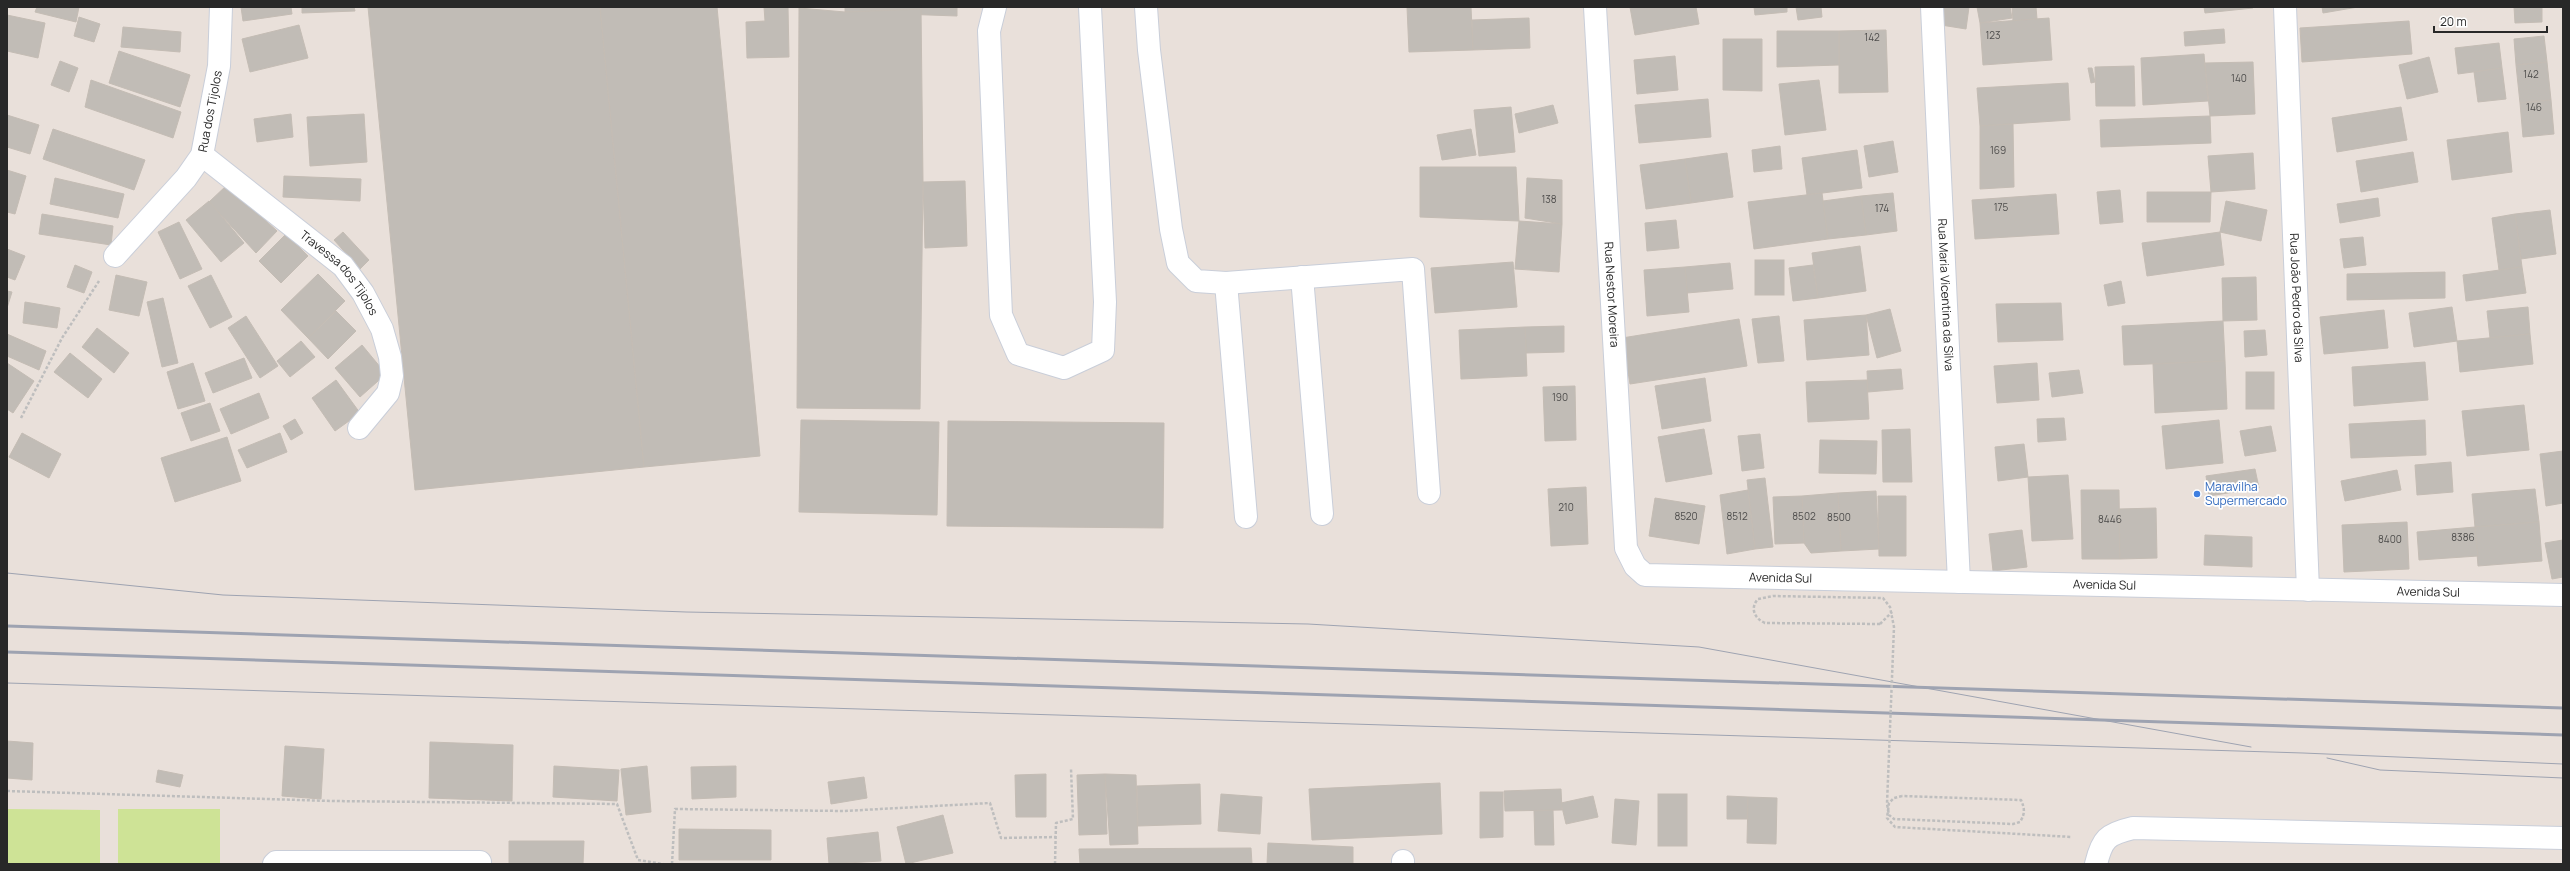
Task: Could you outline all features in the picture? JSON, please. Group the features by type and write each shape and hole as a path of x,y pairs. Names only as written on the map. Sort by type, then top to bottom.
{"street":[{"name":"Rua dos Tijolos","path":"115,256 186,178 202,155 219,66 221,7"},
{"path":"995,7 989,31 1001,315 1018,354 1064,368 1103,350 1105,302 1090,7"},
{"path":"1146,7 1151,66 1171,229 1178,262 1196,281 1226,283 1412,269 1429,494"},
{"name":"Rua Nestor Moreira","path":"1595,7 1626,548 1635,566 1645,575"},
{"name":"Rua Maria Vicentina da Silva","path":"1932,7 1959,582"},
{"name":"Rua João Pedro da Silva","path":"2286,7 2308,590"},
{"name":"Travessa dos Tijolos","path":"202,155 343,266 363,293 382,329 390,357 392,376 388,393 359,428"},
{"path":"1302,277 1322,514"},
{"path":"1226,283 1246,517"},
{"name":"Avenida Sul","path":"1645,575 2563,595"},
{"path":"2096,864 2101,844 2114,832 2133,828 2563,838"},
{"path":"274,864 276,862 480,862"}],"path":[{"path":"21,418 62,338 115,256"},
{"path":"1880,624 1765,623 1759,620 1754,613 1754,604 1758,599 1772,596 1883,598 1887,603 1894,627 1887,804 1889,814 1894,819 2013,824 2020,822 2024,815 2025,808 2022,800 1902,796 1894,798 1887,811 1887,818 1895,827 2085,838 2096,864"},
{"path":"1055,864 1056,823 1073,819 1071,769"},
{"path":"7,791 332,801 617,804 638,860 663,864"},
{"path":"672,864 675,809 844,811 990,803 1001,838 1056,837"}],"green space":[{"path":"7,809 100,810 100,864 7,864"},
{"path":"118,809 220,809 220,864 118,864"}],"building":[{"path":"37,7 79,7 76,22 35,12"},
{"path":"241,7 291,7 292,14 243,21"},
{"path":"302,7 354,7 355,11 302,13"},
{"path":"368,7 600,7 644,467 415,490"},
{"path":"600,7 717,7 760,456 644,467"},
{"path":"764,7 788,7 789,57 747,58 746,22 765,21"},
{"path":"845,7 957,7 957,16 845,12"},
{"path":"1407,7 1471,7 1473,50 1409,52"},
{"path":"1630,7 1696,7 1699,24 1635,35"},
{"path":"1754,7 1787,7 1787,12 1755,15"},
{"path":"1796,7 1821,7 1822,17 1798,20"},
{"path":"1943,7 1969,7 1966,29 1941,25"},
{"path":"1977,7 2010,7 2012,18 1980,23"},
{"path":"2012,7 2036,7 2037,19 2013,21"},
{"path":"2204,7 2253,7 2253,8 2205,13"},
{"path":"2322,7 2358,7 2323,13"},
{"path":"2514,7 2542,7 2542,22 2515,23"},
{"path":"799,8 845,12 921,9 923,182 920,409 797,408"},
{"path":"7,15 45,23 38,58 7,51"},
{"path":"79,17 100,24 94,42 74,36"},
{"path":"1529,18 1530,48 1473,50 1472,20"},
{"path":"2049,18 2052,60 1983,65 1980,23"},
{"path":"2409,21 2412,54 2302,62 2300,28"},
{"path":"299,25 308,58 250,72 242,39"},
{"path":"123,27 181,32 180,52 121,47"},
{"path":"2224,29 2225,43 2185,46 2184,32"},
{"path":"1886,30 1888,92 1839,93 1839,31"},
{"path":"1777,31 1839,31 1839,65 1777,67"},
{"path":"2544,36 2547,62 2516,65 2514,39"},
{"path":"1723,39 1762,39 1762,91 1723,90"},
{"path":"2499,43 2502,68 2458,74 2455,48"},
{"path":"119,51 190,75 180,107 109,83"},
{"path":"2204,54 2208,101 2143,105 2141,58"},
{"path":"1675,56 1678,90 1637,94 1634,60"},
{"path":"2429,57 2438,92 2407,99 2399,65"},
{"path":"60,61 78,68 69,92 51,85"},
{"path":"2253,62 2255,114 2210,116 2205,63"},
{"path":"2547,62 2551,100 2520,103 2516,65"},
{"path":"2134,66 2135,106 2096,106 2095,67"},
{"path":"2088,68 2092,68 2095,82 2091,83"},
{"path":"2502,68 2506,99 2478,102 2474,72"},
{"path":"91,80 181,112 173,138 85,107"},
{"path":"1819,80 1826,130 1785,135 1779,84"},
{"path":"2068,83 2070,120 1980,126 1977,88"},
{"path":"1708,99 1711,137 1639,143 1635,105"},
{"path":"2551,100 2554,134 2523,137 2520,103"},
{"path":"1553,105 1558,123 1519,133 1515,114"},
{"path":"1511,107 1515,152 1479,156 1474,110"},
{"path":"2401,107 2407,140 2337,152 2332,118"},
{"path":"291,114 293,137 257,142 254,119"},
{"path":"364,114 367,162 310,166 307,117"},
{"path":"7,115 39,125 30,154 7,147"},
{"path":"2210,116 2211,143 2101,147 2100,120"},
{"path":"2013,124 2014,187 1980,189 1980,126"},
{"path":"53,129 145,160 134,190 43,159"},
{"path":"1471,129 1476,155 1442,160 1437,135"},
{"path":"2508,132 2512,172 2452,180 2447,140"},
{"path":"1893,141 1898,172 1869,177 1864,146"},
{"path":"1780,146 1782,169 1754,172 1752,150"},
{"path":"1857,150 1862,188 1807,195 1802,158"},
{"path":"2413,152 2418,182 2361,192 2356,161"},
{"path":"1727,153 1733,197 1691,203 1685,159"},
{"path":"2253,153 2255,189 2211,192 2208,156"},
{"path":"1685,159 1691,203 1646,209 1640,165"},
{"path":"1420,167 1516,167 1519,221 1420,217"},
{"path":"7,170 26,176 15,214 7,212"},
{"path":"284,176 361,179 360,201 283,197"},
{"path":"55,178 124,194 118,218 50,204"},
{"path":"1527,178 1562,180 1562,224 1525,218"},
{"path":"965,181 967,246 925,248 923,182"},
{"path":"227,185 277,231 256,253 209,202"},
{"path":"2120,190 2123,222 2100,224 2097,192"},
{"path":"2147,192 2211,192 2210,222 2147,222"},
{"path":"1822,193 1828,239 1754,249 1748,202"},
{"path":"1893,193 1897,231 1866,235 1861,196"},
{"path":"2056,194 2059,234 1975,239 1972,200"},
{"path":"1861,196 1866,235 1828,239 1823,201"},
{"path":"2378,198 2380,216 2340,223 2337,204"},
{"path":"209,201 244,243 221,262 186,220"},
{"path":"2226,201 2267,210 2261,241 2220,232"},
{"path":"2550,210 2556,254 2521,259 2515,214"},
{"path":"42,214 113,226 111,245 39,234"},
{"path":"2515,214 2522,267 2499,270 2492,218"},
{"path":"1676,220 1679,248 1647,251 1645,223"},
{"path":"1519,221 1562,224 1559,272 1515,269"},
{"path":"179,222 202,269 180,279 158,232"},
{"path":"343,232 369,260 360,269 334,240"},
{"path":"2220,232 2224,265 2147,276 2142,243"},
{"path":"286,234 308,256 281,283 259,261"},
{"path":"2363,237 2366,265 2344,268 2340,239"},
{"path":"1860,246 1866,291 1818,298 1812,253"},
{"path":"7,249 25,256 15,280 7,277"},
{"path":"1755,260 1784,260 1784,295 1755,295"},
{"path":"1513,262 1517,307 1435,313 1431,268"},
{"path":"1730,263 1733,289 1687,293 1685,267"},
{"path":"75,265 92,272 84,293 67,287"},
{"path":"1813,265 1818,298 1793,301 1789,268"},
{"path":"1685,267 1689,312 1647,316 1644,270"},
{"path":"2522,267 2526,293 2466,301 2463,275"},
{"path":"2445,272 2445,298 2347,300 2347,274"},
{"path":"318,274 345,301 308,338 281,310"},
{"path":"116,275 147,282 139,316 109,310"},
{"path":"211,275 232,317 210,328 188,286"},
{"path":"2256,277 2257,320 2223,321 2222,278"},
{"path":"2121,281 2125,303 2108,306 2104,285"},
{"path":"7,291 12,292 7,308"},
{"path":"163,298 178,363 162,367 147,302"},
{"path":"25,302 60,308 57,328 23,323"},
{"path":"2061,303 2063,340 1998,342 1996,304"},
{"path":"2452,307 2457,341 2414,347 2409,313"},
{"path":"2528,307 2530,334 2490,338 2487,311"},
{"path":"1890,309 1901,351 1877,358 1866,315"},
{"path":"2384,310 2388,348 2324,354 2320,317"},
{"path":"336,311 356,331 328,359 308,338"},
{"path":"1866,315 1869,355 1807,360 1804,320"},
{"path":"246,316 278,366 260,378 228,328"},
{"path":"1779,316 1784,361 1758,363 1752,319"},
{"path":"1739,319 1747,366 1630,384 1622,338"},
{"path":"2223,321 2225,361 2124,365 2122,326"},
{"path":"1564,326 1564,352 1526,353 1525,327"},
{"path":"1525,327 1527,376 1461,379 1459,330"},
{"path":"97,328 129,353 114,373 82,347"},
{"path":"2265,330 2267,355 2245,357 2244,331"},
{"path":"7,334 46,351 39,370 7,356"},
{"path":"2530,334 2533,364 2460,372 2457,341"},
{"path":"301,341 315,357 290,377 277,361"},
{"path":"362,345 386,374 360,397 335,368"},
{"path":"70,353 102,379 88,398 54,372"},
{"path":"244,358 252,378 213,393 205,373"},
{"path":"2225,361 2227,409 2155,413 2153,364"},
{"path":"2425,362 2428,400 2354,406 2352,367"},
{"path":"7,363 34,381 13,413 7,409"},
{"path":"193,363 205,401 178,409 167,372"},
{"path":"2037,363 2039,400 1997,403 1994,366"},
{"path":"1901,369 1903,389 1868,392 1867,371"},
{"path":"2079,370 2083,393 2052,397 2049,373"},
{"path":"2246,372 2274,372 2274,409 2246,409"},
{"path":"1705,378 1711,421 1662,429 1655,386"},
{"path":"336,380 360,413 335,431 312,398"},
{"path":"1867,380 1869,419 1808,422 1806,382"},
{"path":"1575,386 1576,440 1545,441 1543,387"},
{"path":"259,393 269,418 231,434 220,409"},
{"path":"210,403 220,431 191,441 181,413"},
{"path":"2524,405 2529,450 2467,456 2462,411"},
{"path":"2064,418 2066,440 2038,442 2037,419"},
{"path":"295,419 303,433 291,440 283,426"},
{"path":"801,420 939,422 937,515 799,512"},
{"path":"2219,420 2223,463 2166,469 2162,426"},
{"path":"2425,420 2426,455 2351,458 2349,424"},
{"path":"948,421 1164,423 1163,528 947,526"},
{"path":"2271,426 2276,451 2245,456 2240,431"},
{"path":"1704,429 1712,474 1666,482 1658,437"},
{"path":"1910,429 1912,482 1883,482 1882,430"},
{"path":"22,433 61,454 49,478 9,457"},
{"path":"280,433 287,452 247,468 238,450"},
{"path":"1760,434 1764,468 1742,471 1738,436"},
{"path":"227,437 241,481 175,502 161,458"},
{"path":"1820,440 1877,441 1876,474 1819,473"},
{"path":"2024,444 2028,477 1998,481 1995,447"},
{"path":"2563,451 2563,503 2546,506 2540,454"},
{"path":"2451,462 2453,492 2417,495 2415,465"},
{"path":"2255,469 2259,488 2209,496 2206,476"},
{"path":"2397,470 2401,490 2345,501 2341,481"},
{"path":"2068,475 2073,539 2032,541 2028,477"},
{"path":"1765,478 1773,547 1755,549 1747,480"},
{"path":"1586,487 1588,544 1551,546 1548,489"},
{"path":"2535,489 2539,522 2475,527 2472,494"},
{"path":"1748,490 1755,549 1727,554 1720,495"},
{"path":"2081,490 2119,490 2120,559 2082,559"},
{"path":"1876,491 1879,549 1841,551 1838,493"},
{"path":"1838,493 1841,551 1811,553 1804,543 1802,496"},
{"path":"1802,496 1804,543 1775,544 1773,497"},
{"path":"1878,496 1906,496 1906,556 1879,556"},
{"path":"1655,498 1705,506 1699,544 1649,536"},
{"path":"2156,508 2157,558 2120,559 2119,509"},
{"path":"2407,522 2409,569 2344,572 2342,525"},
{"path":"2539,522 2542,561 2478,566 2475,527"},
{"path":"2475,527 2478,556 2419,560 2417,532"},
{"path":"2022,530 2027,567 1993,571 1989,534"},
{"path":"2205,535 2252,537 2252,567 2204,565"},
{"path":"2563,540 2563,577 2552,579 2545,543"},
{"path":"7,741 33,743 32,780 7,778"},
{"path":"430,742 513,745 512,801 429,798"},
{"path":"285,746 324,749 321,799 282,796"},
{"path":"554,766 619,770 617,801 553,797"},
{"path":"647,766 651,812 626,815 621,769"},
{"path":"736,766 736,797 692,799 691,767"},
{"path":"158,770 183,775 180,787 156,782"},
{"path":"1046,774 1046,817 1016,817 1015,775"},
{"path":"1105,774 1136,775 1138,844 1110,845"},
{"path":"1105,774 1107,834 1079,835 1077,775"},
{"path":"864,777 867,798 831,804 828,782"},
{"path":"1440,783 1442,834 1312,840 1309,789"},
{"path":"1200,784 1201,824 1138,826 1137,786"},
{"path":"1561,789 1562,810 1505,811 1504,791"},
{"path":"1480,792 1503,792 1503,837 1480,838"},
{"path":"1221,794 1262,797 1260,834 1218,831"},
{"path":"1658,794 1687,794 1687,846 1658,846"},
{"path":"1593,796 1598,817 1566,824 1561,803"},
{"path":"1727,796 1748,797 1747,819 1727,819"},
{"path":"1748,797 1777,798 1776,844 1747,843"},
{"path":"1615,799 1639,801 1636,845 1612,843"},
{"path":"1553,810 1554,845 1535,845 1534,811"},
{"path":"943,815 953,853 906,864 897,827"},
{"path":"679,829 771,830 771,860 679,860"},
{"path":"878,832 881,861 829,864 827,838"},
{"path":"509,841 584,841 583,864 509,864"},
{"path":"1268,843 1353,847 1353,864 1267,864"},
{"path":"1251,848 1252,864 1080,864 1079,849"}],"tram line":[{"path":"7,573 223,595 686,612 1308,624 1699,647 2251,747"},
{"path":"7,683 2303,753 2563,764"},
{"path":"2327,758 2380,770 2563,778"}],"railway":[{"path":"7,626 2563,708"},
{"path":"7,652 2563,735"}],"place":[{"name":"Maravilha Supermercado","path":"2197,494"}]}
